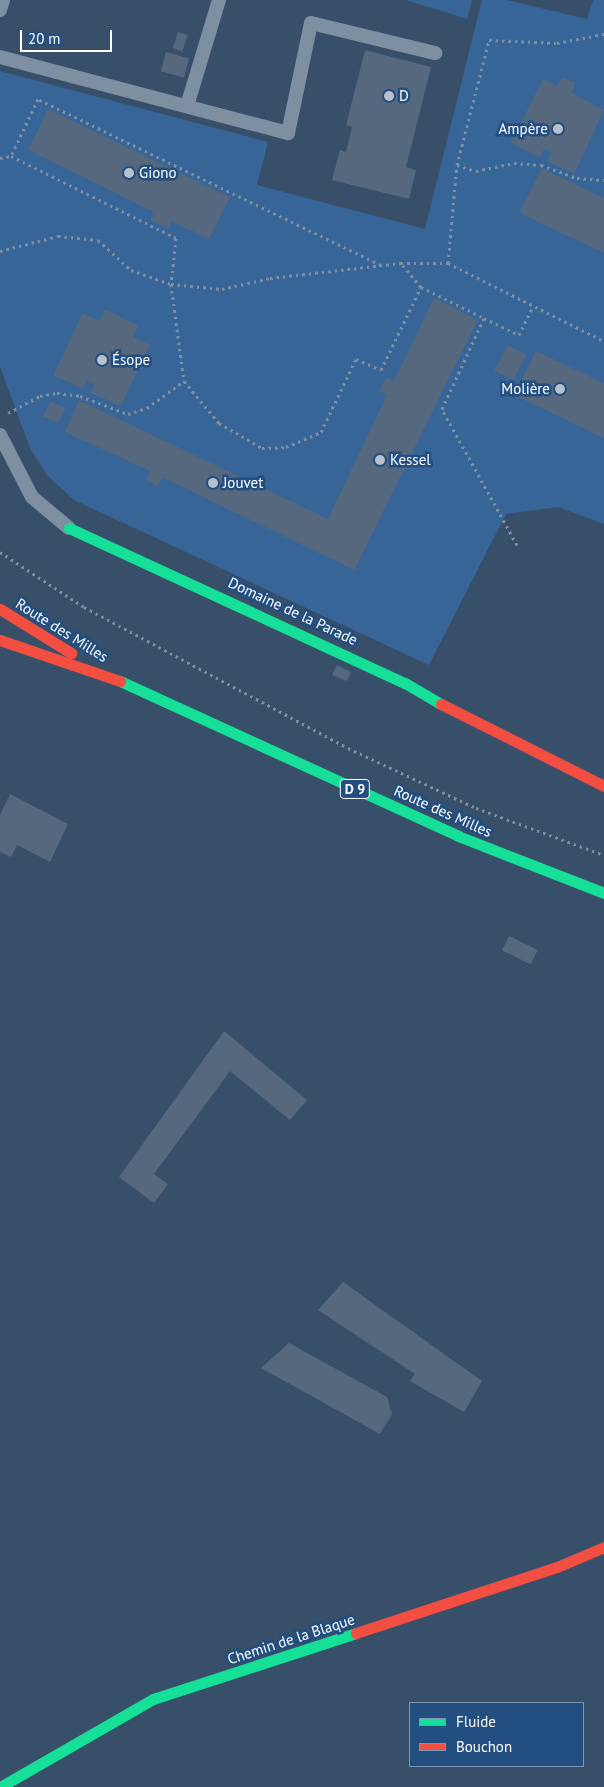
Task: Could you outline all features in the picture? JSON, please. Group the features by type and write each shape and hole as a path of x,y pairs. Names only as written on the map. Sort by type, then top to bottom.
{"street":[{"name":"Domaine de la Parade","path":"69,528 405,683 486,730 604,786"},
{"name":"Route des Milles","path":"0,609 109,676"},
{"name":"Route des Milles","path":"0,640 109,676 458,836 604,893"},
{"name":"Chemin de la Blaque","path":"0,1787 153,1699 548,1570 604,1547"}],"lane":[{"path":"0,10 3,0"},
{"path":"187,106 219,0"},
{"path":"0,57 288,133 311,23 435,53"},
{"name":"Domaine de la Parade","path":"0,435 32,496 69,528"}],"path":[{"path":"448,263 457,165 489,40 557,43 604,34"},
{"path":"10,156 38,99 381,266"},
{"path":"0,158 10,156 176,238 171,284 184,381 233,434 262,448 286,447 308,440 321,432 356,359 381,370 421,287"},
{"path":"457,165 476,171 514,163 541,165 577,178 604,180"},
{"path":"0,251 58,236 98,240 132,270 171,284 222,289 270,278 401,263 448,263 604,341"},
{"path":"401,263 421,287 519,335 534,306"},
{"path":"484,318 442,409 517,544"},
{"path":"0,417 40,396 57,394 80,396 128,414 147,408 184,381"},
{"path":"0,552 84,607 348,748 476,808 604,855"}],"shaded area":[{"path":"406,0 472,0 467,19"},
{"path":"482,0 507,0 587,19 593,0 604,0 604,524 558,507 506,514 429,665 74,500 47,475 30,448 0,367 0,71 268,142 257,185 425,229"}],"building":[{"path":"178,32 188,35 183,51 173,48"},
{"name":"D","path":"365,50 431,67 406,167 416,170 409,199 332,180 340,150 346,152 352,127 346,125"},
{"path":"166,52 189,58 184,78 161,71"},
{"name":"Ampère","path":"562,77 576,83 571,93 604,110 574,174 547,161 552,153 544,149 540,158 511,143 543,79 557,86"},
{"name":"Giono","path":"48,109 230,197 209,239 172,221 168,229 150,220 154,212 28,150"},
{"path":"542,168 604,198 604,253 519,213"},
{"path":"434,298 478,320 354,570 162,477 158,486 146,480 150,471 65,432 79,400 328,519 387,395 379,391 386,377 394,381"},
{"name":"Ésope","path":"105,309 138,326 133,337 150,345 121,406 91,393 94,385 87,381 83,389 53,375 83,313 100,321"},
{"path":"508,345 527,355 513,380 494,371"},
{"name":"Molière","path":"536,351 604,383 604,438 514,395"},
{"path":"50,401 65,408 58,424 43,416"},
{"path":"337,665 351,672 347,681 332,675"},
{"path":"10,794 68,824 50,862 17,845 11,857 0,852 0,815"},
{"path":"509,936 538,950 531,964 502,950"},
{"path":"224,1031 307,1100 290,1120 230,1071 154,1174 168,1184 154,1203 119,1177"},
{"path":"343,1282 482,1381 464,1412 410,1381 415,1374 318,1310"},
{"path":"289,1343 387,1397 392,1414 380,1434 261,1368"}],"traffic: fast":[{"path":"69,528 405,683 441,704"},
{"path":"120,681 458,836 604,893"},
{"path":"0,1787 153,1699 356,1633"}],"traffic: jam":[{"path":"0,609 71,653"},
{"path":"0,640 120,681"},
{"path":"441,704 604,786"},
{"path":"356,1633 557,1567 604,1547"}],"place":[{"name":"D","path":"389,96"},
{"name":"Ampère","path":"558,129"},
{"name":"Giono","path":"129,173"},
{"name":"Ésope","path":"102,360"},
{"name":"Molière","path":"560,389"},
{"name":"Kessel","path":"380,460"},
{"name":"Jouvet","path":"213,483"}]}
